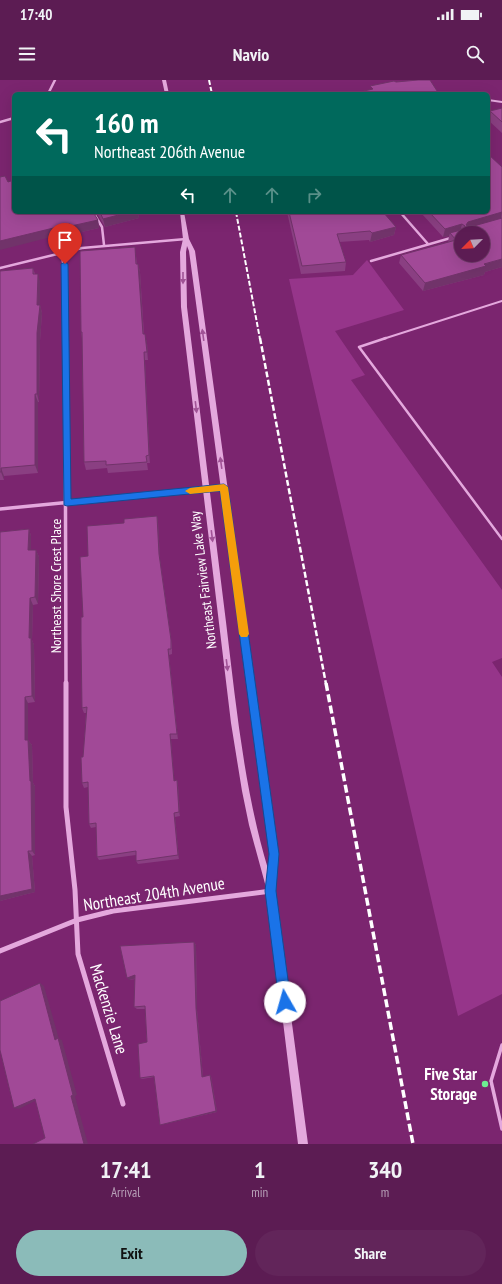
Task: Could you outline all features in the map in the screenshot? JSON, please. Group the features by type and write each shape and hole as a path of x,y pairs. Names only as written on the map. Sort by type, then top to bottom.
{"street":[{"path":"49,92 55,80"},
{"path":"164,80 167,92"},
{"path":"0,122 12,119"},
{"path":"94,214 102,227 104,245"},
{"name":"Northeast Fairview Lake Way","path":"182,214 186,239 192,251 274,854 271,891"},
{"path":"402,214 428,244"},
{"path":"371,261 454,237"},
{"path":"0,268 61,252 104,245 186,239"},
{"name":"Northeast Fairview Lake Way","path":"186,239 183,252 184,307 231,698 241,764 259,856 271,891 303,1144"},
{"name":"Northeast Shore Crest Place","path":"61,252 65,272 67,503 66,806 77,920"},
{"path":"0,509 224,487"},
{"name":"Northeast 204th Avenue","path":"0,951 77,920 113,911 271,891"},
{"name":"Mackenzie Lane","path":"77,920 78,954 123,1104"}],"lane":[{"path":"490,100 502,102"},
{"path":"502,301 359,347 502,539"},
{"path":"502,1045 492,1081 502,1129"}],"shaded area":[{"path":"367,260 404,310 335,331 365,375 351,380 502,590 502,658 492,662 502,677 502,994 458,1016 289,279 353,275"}],"building":[{"path":"430,80 438,92 359,92 373,89 370,86 394,81"},
{"path":"502,108 502,122 490,111"},
{"path":"490,156 502,167 502,212 468,222 466,225 468,226 462,224 445,229 431,214 490,214"},
{"path":"5,176 8,182 12,181 12,214 94,214 98,220 71,226 70,224 0,241 0,177"},
{"path":"101,214 122,214 103,219"},
{"path":"289,214 385,214 396,227 372,233 370,231 337,234 346,262 302,266"},
{"path":"502,218 502,259 484,264 486,266 425,283 401,255 454,241 454,262 490,262 490,226 474,226"},
{"path":"454,232 454,238 450,233"},
{"path":"135,247 136,264 138,264 143,334 145,334 147,352 144,352 149,455 146,456 147,462 106,465 106,461 84,462 80,251"},
{"path":"33,268 33,274 38,274 37,305 40,305 37,333 37,394 35,394 35,465 1,468 0,472 0,271"},
{"path":"157,516 159,554 171,640 171,649 168,649 177,734 170,734 174,781 177,780 179,812 174,813 178,855 136,861 136,851 97,857 96,823 89,824 88,782 82,783 81,757 83,757 87,707 82,708 81,617 83,617 80,557 88,556 87,526 124,523 124,519"},
{"path":"29,529 28,550 36,550 35,597 30,598 29,638 31,638 32,696 25,697 25,740 28,740 31,781 32,851 28,851 32,889 0,896 0,532"},
{"path":"194,942 196,1008 202,1077 210,1075 216,1111 160,1125 154,1076 140,1078 138,1044 147,1042 145,1006 134,1007 135,975 127,978 120,946"},
{"path":"40,983 55,1040 58,1038 84,1144 33,1144 45,1138 35,1099 14,1108 0,1050 0,1001"}],"railway":[{"path":"209,80 212,92"},
{"path":"236,214 260,339"},
{"path":"260,338 326,684"},
{"path":"326,683 413,1144"}],"slow traffic":[{"path":"190,491 224,487 244,634"}],"place":[{"name":"Five Star Storage","path":"485,1084"}],"route":[{"path":"65,264 67,503 224,487 274,854 271,891 285,1002"}]}
